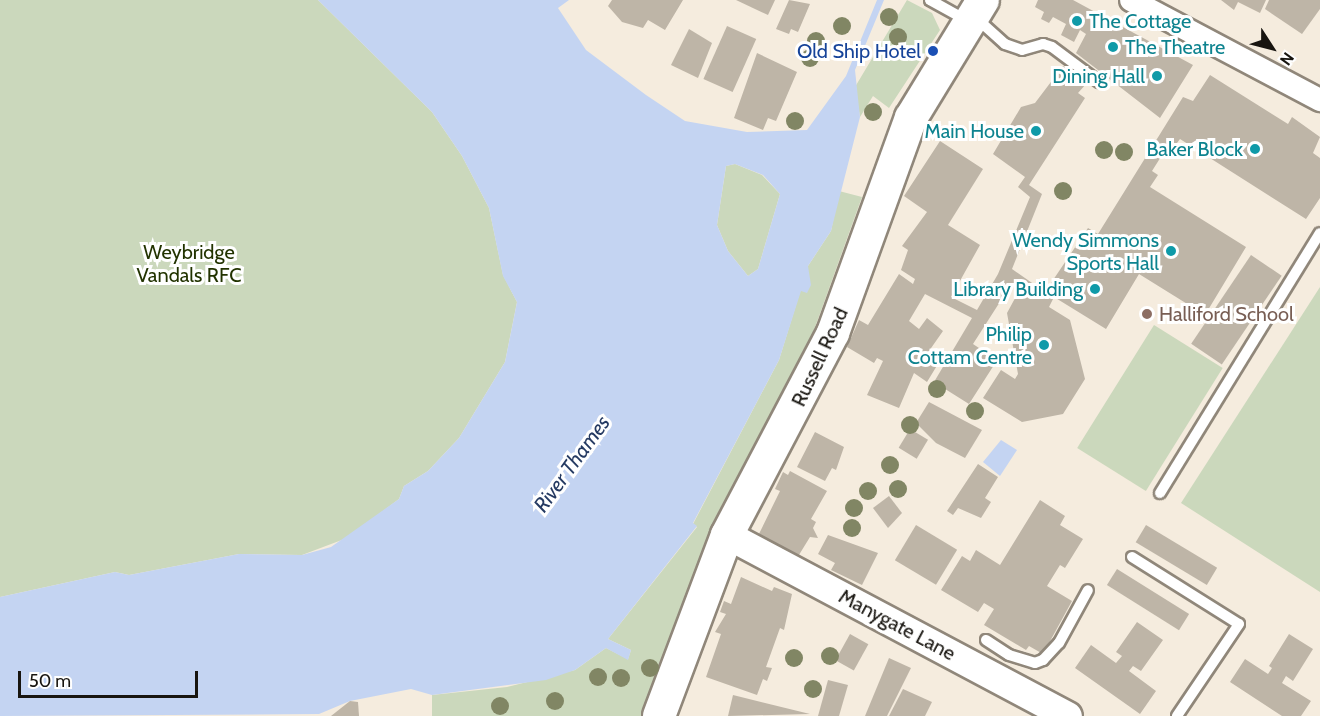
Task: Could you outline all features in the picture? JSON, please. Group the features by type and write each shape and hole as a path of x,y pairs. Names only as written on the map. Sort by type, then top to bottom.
{"main road":[{"name":"Russell Road","path":"659,716 727,534 808,386 857,273 911,118 974,12"}],"street":[{"path":"1131,0 1320,100"},
{"name":"Manygate Lane","path":"727,534 1003,667 1068,716"}],"lane":[{"path":"930,0 974,12 1005,44 1022,50 1043,44 1052,47 1099,82"},
{"path":"1160,494 1320,233"},
{"path":"1132,557 1239,624 1177,716"},
{"path":"986,640 1003,667 1035,663 1048,657 1088,590"}],"green space":[{"name":"Weybridge Vandals RFC","path":"0,0 318,0 432,112 462,156 489,208 503,275 517,302 505,362 459,438 428,471 404,486 399,499 347,538 302,555 239,554 129,575 115,572 0,597"},
{"path":"907,0 932,13 940,30 889,108 873,96 860,117 855,87"},
{"path":"735,164 762,175 780,194 758,269 748,276 728,251 717,225 726,166"},
{"path":"839,191 862,197 800,369 706,545 646,716 432,716 432,695 507,687 575,670 606,648 628,659 631,650 608,639 697,527 693,524 779,360 808,266 831,231"},
{"path":"1320,287 1320,592 1181,503"},
{"path":"1154,325 1223,368 1146,491 1077,448"}],"water":[{"name":"River Thames","path":"318,0 569,0 558,8 586,50 646,95 685,121 747,132 807,130 846,76 877,0 884,0 855,70 860,117 831,231 808,266 811,285 807,293 801,291 779,360 693,523 697,526 608,639 631,650 628,660 606,648 575,670 546,680 432,695 411,689 350,701 319,714 0,716 0,597 115,572 129,575 239,554 302,555 331,547 399,499 404,486 428,471 459,438 505,362 517,302 503,276 489,208 462,156 432,112","holes":["735,164 763,175 780,194 758,269 748,276 728,251 717,225 726,166"]},
{"path":"1001,440 1017,450 1000,476 983,462"}],"building":[{"path":"612,0 683,0 665,30 648,20 643,28 622,22 608,6"},
{"path":"736,0 775,0 768,15"},
{"path":"789,0 810,4 798,32 791,29 789,34 776,29"},
{"path":"1038,0 1073,0 1193,65 1160,118 1076,53 1086,34 1080,30 1074,42 1061,35 1066,24 1053,17 1049,23 1041,19 1044,12 1035,7"},
{"path":"1221,0 1266,0 1260,13 1238,2 1234,10"},
{"path":"1269,0 1320,0 1320,9 1302,34 1265,9"},
{"path":"727,26 756,39 733,92 703,79"},
{"path":"689,29 712,43 698,78 671,65"},
{"path":"757,53 797,72 776,121 768,118 763,130 734,118"},
{"path":"1063,66 1086,84 1078,93 1085,98 1029,185 1042,194 1012,269 1045,292 1088,228 1098,234 1183,97 1193,101 1210,75 1288,124 1292,117 1320,137 1313,153 1320,158 1320,198 1306,219 1180,139 1174,147 1169,144 1152,171 1158,175 1150,187 1246,247 1205,315 1139,274 1106,329 1054,297 1049,307 1070,320 1085,379 1063,414 1022,422 983,398 1001,370 1015,379 1018,374 1007,313 1020,289 1012,283 973,344 991,356 988,360 994,365 969,404 934,382 972,318 925,294 909,321 919,329 927,318 943,331 929,351 941,359 927,382 914,373 899,408 867,395 883,361 877,358 874,363 847,347 859,320 868,325 899,274 913,284 915,279 901,270 908,250 902,246 927,212 904,196 940,141 983,169 948,225 980,245 951,297 977,310 998,274 1030,197 1018,187 1025,177 993,154 1021,107 1035,103"},
{"path":"1251,255 1282,276 1222,364 1191,344"},
{"path":"929,402 982,430 965,458 936,443 916,423"},
{"path":"910,429 928,440 917,459 899,448"},
{"path":"815,432 844,447 836,470 832,468 825,481 797,467"},
{"path":"978,464 998,477 985,498 991,502 981,518 958,508 953,515 947,511"},
{"path":"790,471 827,491 811,519 816,522 813,528 818,538 810,537 794,563 755,542 780,491 775,489 783,472 788,475"},
{"path":"889,496 902,513 888,528 873,508"},
{"path":"1040,500 1065,516 1060,525 1083,539 1065,568 1060,565 1047,586 1072,601 1043,654 1029,646 1026,650 984,625 994,609 984,603 978,612 941,590 962,556 970,561 976,550 1000,565"},
{"path":"916,525 957,550 936,585 895,560"},
{"path":"1146,525 1217,568 1207,585 1136,542"},
{"path":"828,535 878,553 862,585 831,570 835,563 818,554"},
{"path":"1117,569 1189,614 1179,630 1107,585"},
{"path":"741,577 772,591 774,587 792,594 784,630 780,628 766,667 772,668 767,681 763,679 757,695 706,677 721,634 715,632 726,614 720,612 724,601 731,604"},
{"path":"1137,622 1163,640 1141,671 1133,666 1129,671 1156,691 1140,714 1075,668 1091,645 1116,663 1122,656 1116,652"},
{"path":"850,634 868,644 854,670 835,660"},
{"path":"1289,634 1313,649 1293,681 1286,676 1282,683 1311,701 1301,716 1282,716 1230,682 1245,659 1268,674 1272,668 1269,666"},
{"path":"889,658 911,668 887,716 865,716"},
{"path":"828,680 848,685 839,716 818,716"},
{"path":"903,689 932,702 925,716 889,716"},
{"path":"733,695 810,714 728,716"},
{"path":"350,701 358,702 359,716 331,716"}],"place":[{"name":"The Cottage","path":"1077,21"},
{"name":"The Theatre","path":"1113,47"},
{"name":"Old Ship Hotel","path":"933,51"},
{"name":"Dining Hall","path":"1157,76"},
{"name":"Main House","path":"1036,131"},
{"name":"Baker Block","path":"1255,149"},
{"name":"Wendy Simmons Sports Hall","path":"1171,251"},
{"name":"Library Building","path":"1095,289"},
{"name":"Halliford School","path":"1147,314"},
{"name":"Philip Cottam Centre","path":"1044,345"}]}
